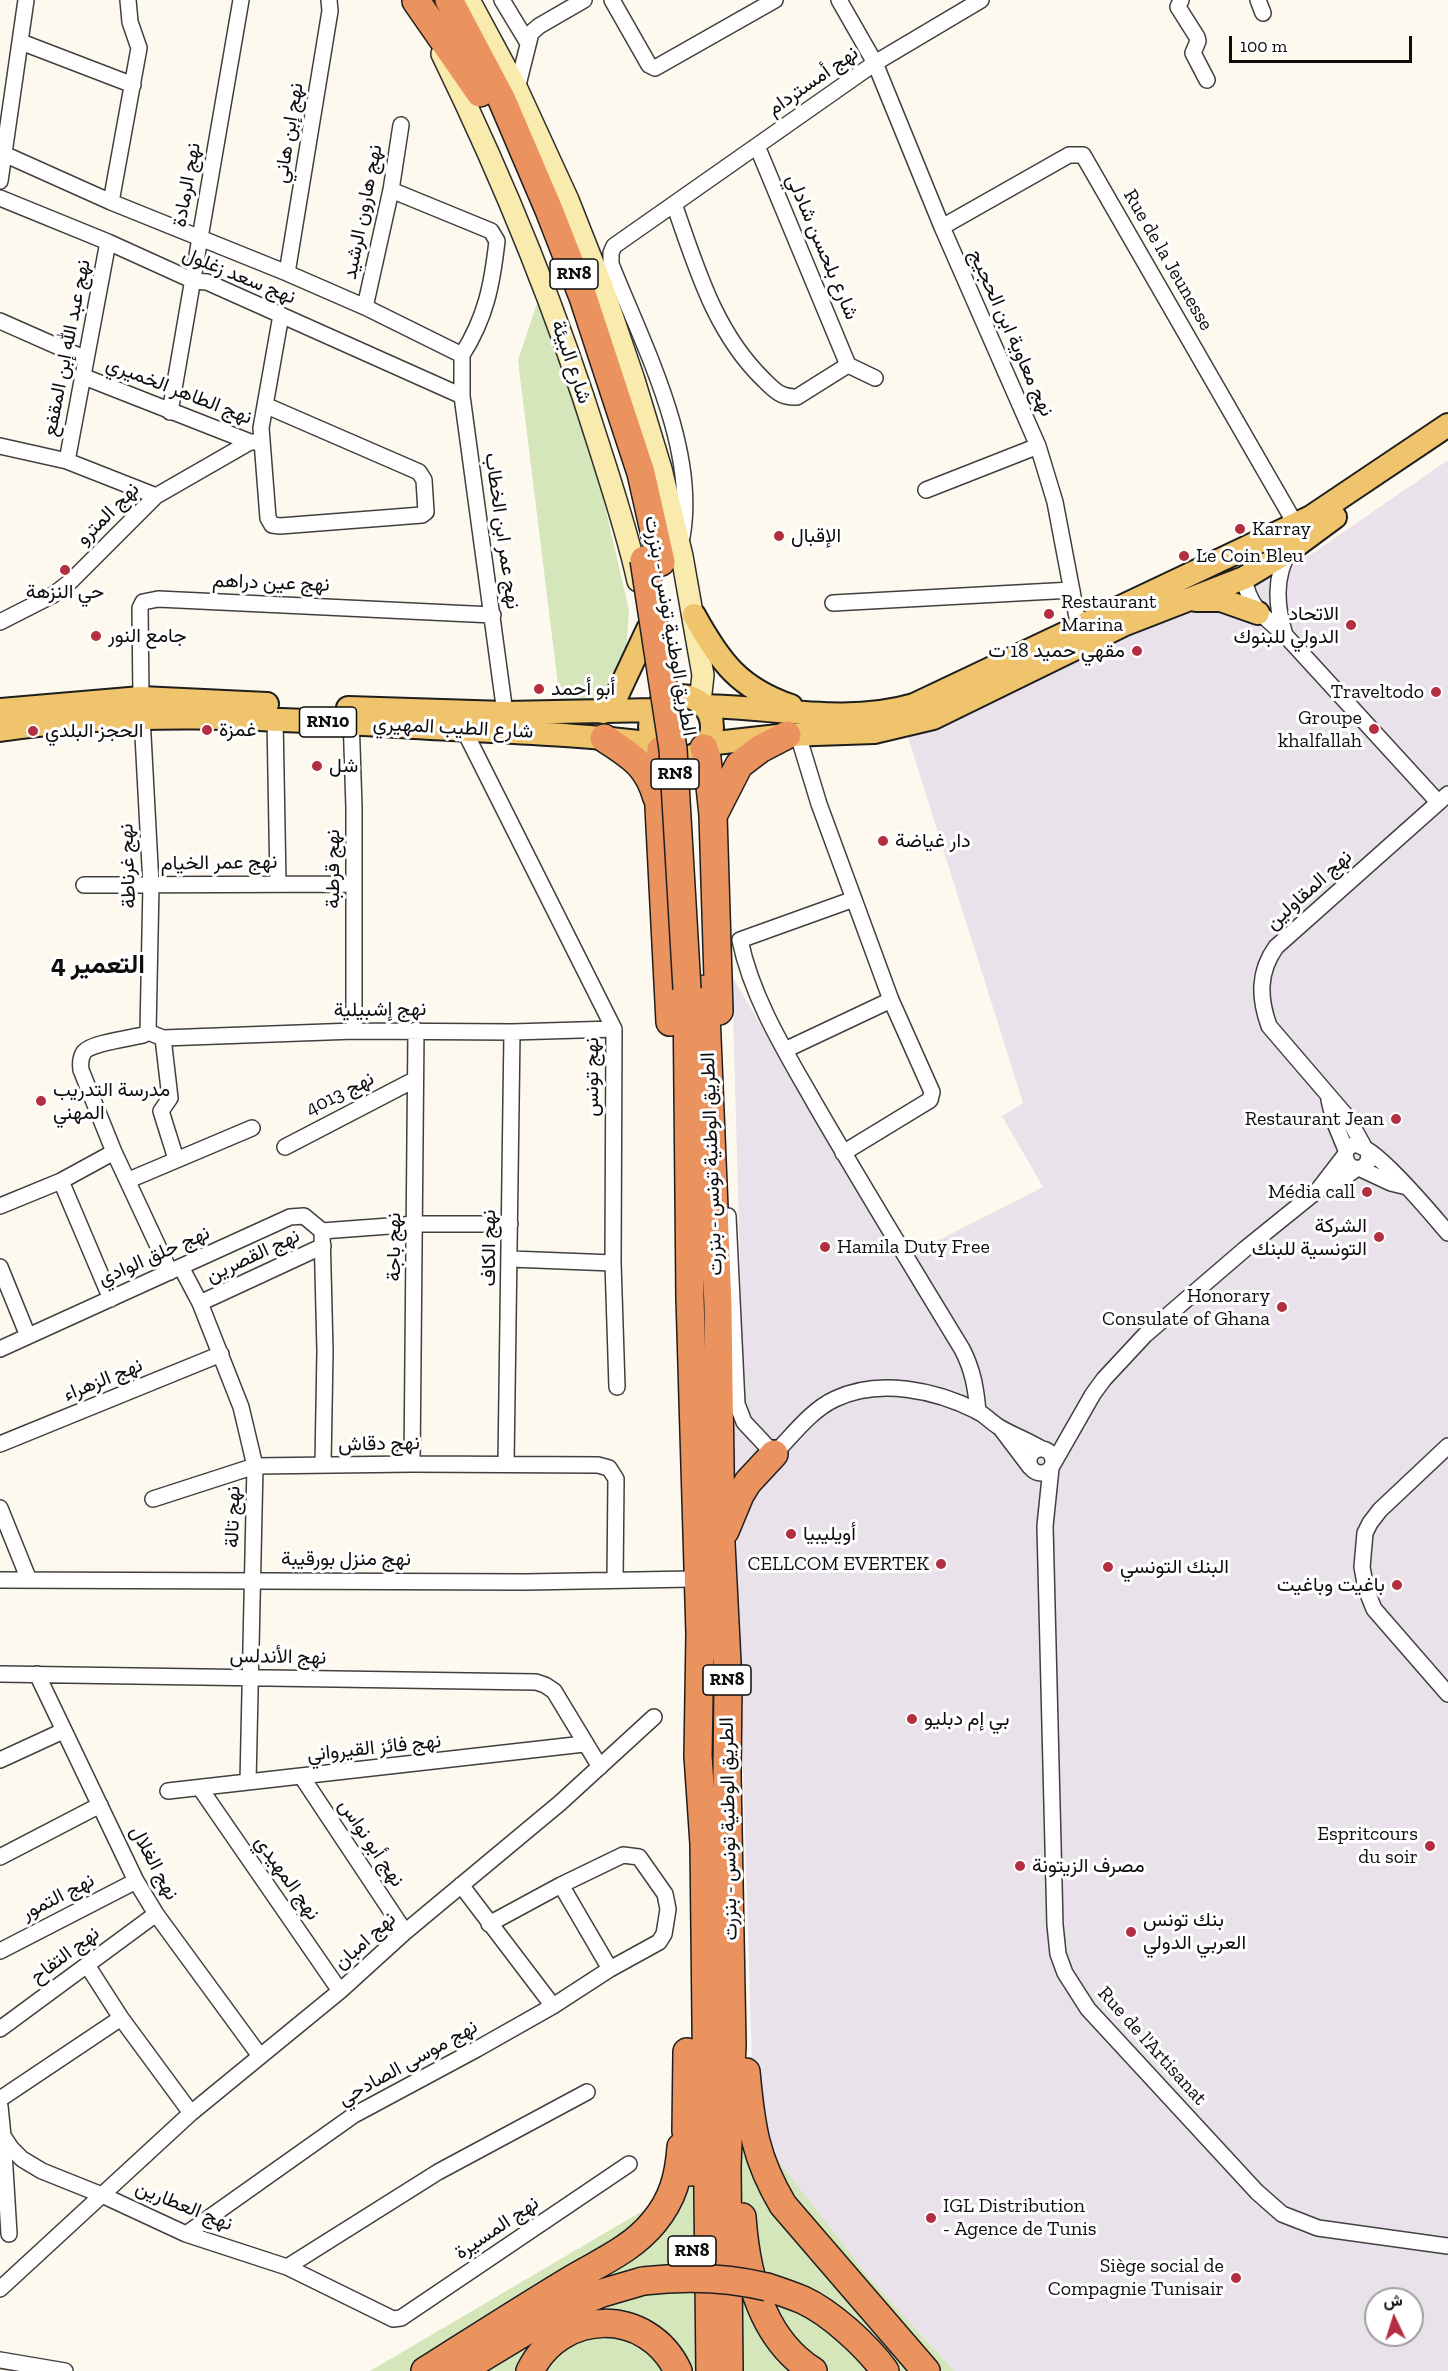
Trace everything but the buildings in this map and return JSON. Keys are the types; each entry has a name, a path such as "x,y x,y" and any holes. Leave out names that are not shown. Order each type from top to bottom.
{"highway":[{"name":"RN8","path":"415,0 480,93"},
{"name":"الطريق الوطنية تونس - بنزرت","path":"431,0 480,93 534,216 586,360 622,474 662,557"},
{"name":"الطريق الوطنية تونس - بنزرت","path":"449,0 502,100 545,200 578,286 641,472 662,557 692,748 696,989 692,1330 695,1579 700,1634 698,1756 704,1844 710,2371"},
{"path":"604,725 651,779 659,807"},
{"path":"713,815 739,765 760,749 793,735"},
{"path":"706,746 713,815 724,1139"},
{"path":"658,747 678,1212 682,1268 692,1330"},
{"name":"الطريق الوطنية تونس - بنزرت","path":"696,989 718,1306 721,1543 728,1683 727,1774 732,2044 727,2166 729,2371"},
{"name":"RN8","path":"718,1306 724,1139"},
{"path":"721,1543 740,1495 748,1482 774,1454"},
{"name":"RN8","path":"694,2371 691,2150 686,2131 689,1848 691,1794 698,1756"},
{"path":"732,2044 745,2070 754,2137 760,2160 767,2178 783,2205 926,2371"},
{"path":"730,2109 736,2132 742,2223 748,2265 757,2298 777,2335 792,2354 813,2371"},
{"path":"425,2371 573,2279 625,2251 654,2223 673,2193 681,2146 686,2131"},
{"path":"460,2371 561,2310 602,2293 643,2281 681,2277 738,2280 804,2300 856,2339 885,2371"},
{"path":"530,2371 540,2354 551,2342 586,2324 623,2325 649,2336 671,2357 678,2371"}],"main road":[{"name":"شارع البيئة","path":"415,0 471,114 515,212 553,309 613,492 634,565 659,694 656,709"},
{"path":"469,0 517,89 568,200 602,286 661,469 662,557 714,650 732,672 773,700 813,714"},
{"name":"RN10","path":"656,709 666,700 677,696 689,697 702,704 813,714 873,713 914,705 1296,525 1448,426"},
{"name":"RN10","path":"658,747 678,758 697,754 706,746 793,735 874,732 933,718 1123,625 1244,578 1289,551 1448,442"},
{"path":"1244,578 1273,540 1296,525"},
{"path":"1177,603 1202,599 1221,600 1258,613"},
{"path":"694,615 703,675 702,704 712,724 712,731 706,746"},
{"path":"604,725 648,629"},
{"name":"شارع الطيب المهيري","path":"0,710 23,707 141,707 351,716 464,730 566,734 656,709"},
{"name":"شارع الطيب المهيري","path":"0,730 141,707 276,719 506,713 604,725 658,747"},
{"path":"656,709 650,726 658,747"}],"street":[{"path":"0,181 26,0"},
{"path":"111,202 139,48 130,22 128,0"},
{"name":"نهج إبن هاني","path":"288,273 330,11 329,0"},
{"path":"502,0 528,43"},
{"path":"517,89 531,33 584,0"},
{"path":"612,0 650,64 655,68 775,0"},
{"name":"نهج معاوية ابن الحجيج","path":"839,0 876,63 942,227 1038,446 1050,483 1079,628"},
{"name":"نهج أمستردام","path":"662,557 683,532 683,474 678,442 665,400 611,264 614,246 876,63 981,0"},
{"path":"1180,0 1179,7 1197,37 1193,53 1207,80"},
{"name":"نهج الرمادة","path":"170,412 194,281 199,236 237,1"},
{"path":"21,42 133,85"},
{"name":"نهج هارون الرشيد","path":"365,307 391,190 401,125"},
{"name":"شارع بلحسن شادلي","path":"757,146 848,364"},
{"name":"نهج سعد زغلول","path":"4,154 111,202 288,273 365,307 462,355"},
{"name":"Rue de la Jeunesse","path":"942,227 1069,154 1083,155 1296,525"},
{"path":"391,190 490,231 495,236 497,241 493,278 484,314 477,332 462,355"},
{"name":"نهج سعد زغلول","path":"0,198 108,242 194,281 207,282 462,396"},
{"path":"674,204 708,299 734,347 775,391 789,398 797,397 848,364 875,378"},
{"name":"نهج عبد الله إبن المقفع","path":"67,461 108,242"},
{"path":"267,406 419,472 424,480 426,512 423,515 272,525 268,519 256,442 267,406 281,315"},
{"path":"0,321 86,359"},
{"name":"نهج عمر ابن الخطاب","path":"462,355 462,396 506,713"},
{"name":"نهج الطاهر الخميري","path":"82,376 170,412 256,442"},
{"name":"نهج المترو","path":"0,622 53,595 156,495 256,442"},
{"path":"0,446 67,461 156,495"},
{"path":"926,490 1038,446"},
{"path":"1285,635 1278,610 1277,595 1282,562 1289,551"},
{"path":"1244,578 1258,613 1285,635 1443,798"},
{"path":"832,603 1072,590"},
{"name":"نهج عين دراهم","path":"141,707 140,608 143,602 148,600 310,605 493,615"},
{"name":"نهج غرناطة","path":"141,707 151,885 155,1035 170,1098 161,1111 176,1159"},
{"name":"نهج قرطبة","path":"351,716 354,1031"},
{"path":"276,719 278,884"},
{"name":"نهج تونس","path":"464,730 614,1029 613,1263 617,1387"},
{"path":"793,735 891,1000 931,1086 933,1096 843,1153"},
{"name":"نهج المقاولين","path":"1443,798 1276,947 1262,974 1263,1009 1269,1026 1348,1118 1366,1149 1396,1173 1448,1233"},
{"name":"نهج عمر الخيام","path":"84,885 354,884"},
{"path":"740,940 854,899"},
{"path":"716,926 729,929 740,940 756,990 785,1050 843,1153 966,1357 976,1384 978,1412"},
{"path":"785,1050 891,1000"},
{"name":"نهج إشبيلية","path":"155,1035 614,1029"},
{"name":"نهج باجة","path":"412,1464 416,1030"},
{"name":"نهج الكاف","path":"506,1464 511,1259 512,1032"},
{"name":"نهج تالة","path":"155,1035 143,1035 93,1046 85,1050 80,1060 81,1070 114,1152 176,1270 200,1303 241,1407 255,1466 248,1782"},
{"name":"نهج 4013","path":"285,1147 414,1080"},
{"name":"نهج المقاولين","path":"1329,1097 1334,1121 1346,1153"},
{"path":"129,1180 252,1128"},
{"path":"724,1139 737,1404 744,1422 774,1454 814,1414 833,1399 871,1388 897,1388 949,1399 978,1412 1047,1457"},
{"path":"1000,1428 1032,1469 1043,1472 1047,1457 1082,1416 1092,1395 1145,1335 1318,1190 1354,1144 1366,1149 1368,1162 1341,1180 1318,1190"},
{"path":"0,1206 61,1181 114,1152"},
{"path":"1346,1153 1348,1164 1359,1169"},
{"name":"نهج المقاولين","path":"1359,1169 1391,1183 1407,1187"},
{"path":"61,1181 111,1299"},
{"name":"نهج حلق الوادي","path":"0,1349 290,1217 304,1216 323,1239"},
{"name":"نهج القصرين","path":"200,1303 323,1239 416,1224 510,1224"},
{"path":"323,1239 325,1351 323,1465"},
{"path":"511,1259 613,1263"},
{"path":"0,1267 28,1336"},
{"name":"نهج الزهراء","path":"0,1444 221,1354"},
{"path":"1448,1446 1380,1510 1370,1523 1365,1533 1362,1567 1366,1589 1374,1609 1448,1694"},
{"path":"1032,1469 1029,1457 1032,1452 1047,1457"},
{"name":"Rue de l'Artisanat","path":"1047,1457 1044,1526 1055,1926 1058,1954 1065,1973 1088,2009 1257,2192 1282,2214 1318,2229 1448,2246"},
{"name":"نهج دقاش","path":"153,1499 255,1466 598,1465 609,1468 616,1479 615,1580"},
{"name":"Rue de l'Artisanat","path":"1032,1469 1044,1526"},
{"path":"0,1508 30,1580"},
{"name":"نهج منزل بورقيبة","path":"0,1580 526,1582 695,1579"},
{"name":"نهج الأندلس","path":"0,1674 523,1680 545,1685 554,1692 584,1744"},
{"name":"نهج الغلال","path":"37,1674 136,1881 156,1914 260,2056"},
{"name":"نهج امبان","path":"0,2289 191,2113 340,1991 405,1932 600,1767 654,1717"},
{"path":"0,1760 63,1731"},
{"path":"584,1744 600,1767"},
{"name":"نهج فائز القيرواني","path":"168,1791 584,1744"},
{"name":"نهج أبو نواس","path":"302,1777 405,1932"},
{"name":"نهج المهيدي","path":"200,1788 340,1991"},
{"path":"0,1857 100,1804"},
{"name":"نهج موسى الصادحي","path":"186,2234 354,2115 553,2006 610,1969 659,1942 664,1934 668,1909 665,1894 639,1857 623,1856 561,1885"},
{"name":"نهج التمور","path":"0,1951 136,1881"},
{"path":"489,1924 561,1885 610,1969"},
{"path":"461,1886 553,2006"},
{"name":"نهج التفاح","path":"0,2029 156,1914"},
{"path":"87,1965 121,2018 191,2113"},
{"path":"0,2099 121,2018"},
{"path":"287,2267 438,2172 586,2092"},
{"path":"0,2106 9,2234"},
{"name":"نهج العطارين","path":"3,2136 22,2159 42,2171 102,2195 186,2234 287,2267 385,2316"},
{"name":"نهج المسيرة","path":"385,2316 393,2319 402,2318 629,2164"},
{"path":"0,2360 66,2371"}],"shaded area":[{"path":"1448,460 1448,2371 954,2371 870,2279 760,2139 752,2068 733,1430 744,1403 732,976 898,1261 1043,1187 1002,1116 1023,1103 906,731 1182,608 1245,587 1310,555"}],"green space":[{"path":"539,298 576,405 600,485 629,610 626,654 609,691 588,703 560,701 518,360"},
{"path":"758,2119 761,2139 870,2279 954,2371 370,2371 656,2203 668,2174 673,2125"}],"place":[{"name":"Karray","path":"1240,529"},
{"name":"الإقبال","path":"779,536"},
{"name":"Le Coin Bleu","path":"1184,556"},
{"name":"حي النزهة","path":"65,570"},
{"name":"Restaurant Marina","path":"1049,614"},
{"name":"الاتحاد الدولي للبنوك","path":"1351,625"},
{"name":"جامع النور","path":"96,636"},
{"name":"مقهي حميد 18 ت","path":"1137,651"},
{"name":"أبو أحمد","path":"539,689"},
{"name":"Traveltodo","path":"1436,692"},
{"name":"Groupe khalfallah","path":"1374,729"},
{"name":"غمزة","path":"207,730"},
{"name":"الحجز البلدي","path":"33,731"},
{"name":"شل","path":"317,766"},
{"name":"دار غياضة","path":"883,841"},
{"name":"مدرسة التدريب المهني","path":"41,1101"},
{"name":"Restaurant Jean","path":"1396,1119"},
{"name":"Média call","path":"1367,1192"},
{"name":"الشركة التونسية للبنك","path":"1379,1237"},
{"name":"Hamila Duty Free","path":"825,1247"},
{"name":"Honorary Consulate of Ghana","path":"1282,1307"},
{"name":"أويليبيا","path":"791,1534"},
{"name":"CELLCOM EVERTEK","path":"941,1564"},
{"name":"البنك التونسي","path":"1108,1567"},
{"name":"باغيت وباغيت","path":"1397,1585"},
{"name":"بي إم دبليو","path":"912,1719"},
{"name":"Espritcours du soir","path":"1430,1846"},
{"name":"مصرف الزيتونة","path":"1020,1866"},
{"name":"بنك تونس العربي الدولي","path":"1131,1932"},
{"name":"IGL Distribution - Agence de Tunis","path":"931,2218"},
{"name":"Siège social de Compagnie Tunisair","path":"1236,2278"}],"district":[{"name":"التعمير 4","path":"98,966"}]}
